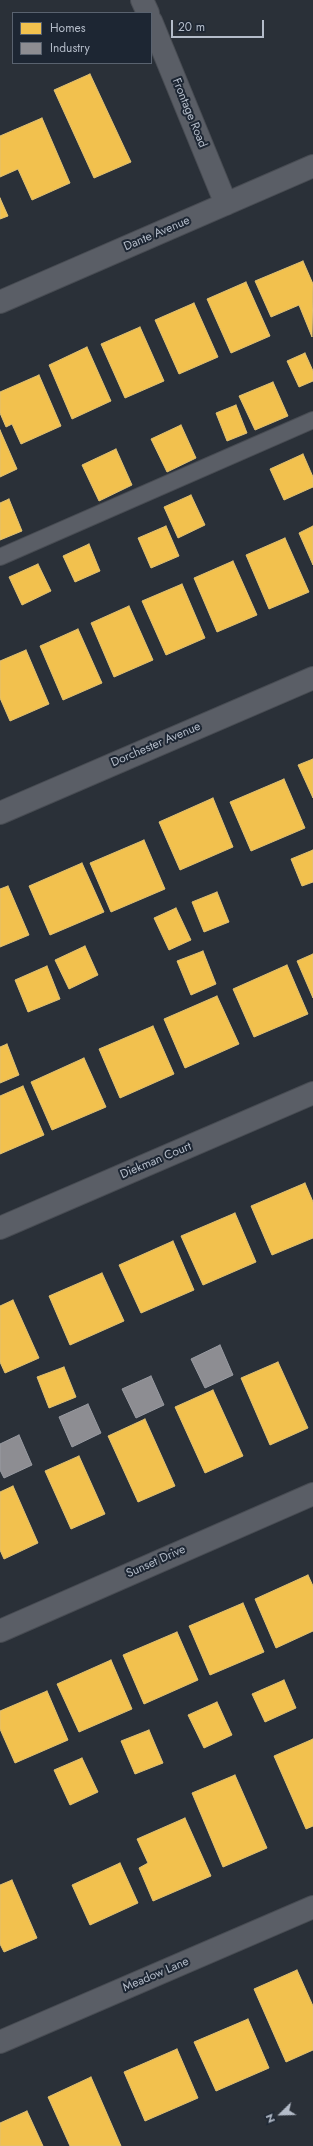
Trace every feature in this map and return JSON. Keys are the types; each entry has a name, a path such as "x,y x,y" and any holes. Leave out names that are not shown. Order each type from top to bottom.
{"street":[{"path":"142,0 148,12"},
{"name":"Frontage Road","path":"152,23 226,204"},
{"name":"Dante Avenue","path":"0,302 313,166"},
{"name":"Dorchester Avenue","path":"0,813 313,678"},
{"name":"Diekman Court","path":"0,1228 313,1093"},
{"name":"Sunset Drive","path":"0,1631 313,1494"},
{"name":"Meadow Lane","path":"0,2042 313,1907"}],"lane":[{"path":"0,557 313,420"}],"building: Homes":[{"path":"90,74 131,162 94,178 54,90"},
{"path":"42,118 70,183 32,200 18,169 0,177 0,136"},
{"path":"0,198 8,216 0,219"},
{"path":"303,261 313,284 312,337 299,305 271,317 255,281"},
{"path":"246,282 270,336 231,353 207,299"},
{"path":"194,303 218,357 179,374 155,320"},
{"path":"140,327 164,381 125,398 101,344"},
{"path":"87,347 111,401 72,419 49,365"},
{"path":"305,353 313,371 313,381 299,387 287,361"},
{"path":"39,375 61,426 21,444 12,424 6,427 0,413 0,392"},
{"path":"273,382 288,416 255,430 239,396"},
{"path":"236,405 247,433 227,441 216,413"},
{"path":"181,425 196,458 167,472 151,439"},
{"path":"0,430 17,469 0,477"},
{"path":"116,449 132,485 99,501 82,465"},
{"path":"303,454 313,477 313,487 284,500 270,469"},
{"path":"191,495 205,525 178,538 164,507"},
{"path":"9,499 22,531 0,540 0,503"},
{"path":"166,526 179,556 151,568 138,538"},
{"path":"313,526 313,565 299,533"},
{"path":"285,538 309,592 269,609 246,555"},
{"path":"89,544 100,571 75,582 63,556"},
{"path":"233,561 257,615 217,632 194,578"},
{"path":"38,564 51,591 22,605 9,577"},
{"path":"182,584 205,638 166,655 142,601"},
{"path":"129,606 153,660 114,677 91,623"},
{"path":"78,629 102,683 63,700 40,646"},
{"path":"26,650 49,704 10,721 0,698 0,661"},
{"path":"313,759 313,798 298,765"},
{"path":"284,779 305,828 251,851 230,802"},
{"path":"213,798 233,847 180,870 159,822"},
{"path":"144,840 165,889 111,912 90,863"},
{"path":"313,850 313,882 302,886 291,859"},
{"path":"82,863 104,912 50,935 29,886"},
{"path":"8,886 29,935 0,947 0,889"},
{"path":"217,892 229,922 204,932 192,902"},
{"path":"176,908 191,940 169,950 154,918"},
{"path":"85,946 98,975 69,989 55,960"},
{"path":"203,951 216,984 191,995 177,961"},
{"path":"313,954 313,998 297,961"},
{"path":"287,965 308,1014 254,1037 233,989"},
{"path":"47,966 60,999 28,1012 15,980"},
{"path":"217,996 239,1044 185,1068 164,1019"},
{"path":"153,1026 174,1074 120,1098 99,1049"},
{"path":"7,1044 19,1075 0,1083 0,1047"},
{"path":"84,1058 106,1107 52,1130 31,1082"},
{"path":"23,1086 44,1135 0,1154 0,1096"},
{"path":"305,1183 313,1202 313,1238 272,1255 251,1206"},
{"path":"235,1213 256,1262 203,1285 181,1236"},
{"path":"173,1241 194,1290 141,1313 119,1265"},
{"path":"102,1273 124,1321 70,1345 49,1296"},
{"path":"13,1300 39,1358 5,1373 0,1362 0,1306"},
{"path":"278,1362 308,1428 270,1445 241,1378"},
{"path":"64,1367 76,1397 49,1408 37,1377"},
{"path":"213,1390 243,1456 205,1473 175,1407"},
{"path":"145,1419 175,1486 138,1502 108,1436"},
{"path":"79,1456 105,1514 71,1529 45,1471"},
{"path":"13,1486 38,1543 4,1559 0,1550 0,1492"},
{"path":"308,1575 313,1586 313,1631 276,1648 255,1599"},
{"path":"243,1603 264,1652 210,1675 189,1626"},
{"path":"177,1632 198,1680 144,1704 123,1655"},
{"path":"111,1660 132,1709 79,1732 57,1684"},
{"path":"284,1680 296,1708 265,1722 252,1694"},
{"path":"47,1691 68,1740 15,1763 0,1729 0,1711"},
{"path":"217,1702 232,1735 204,1748 188,1715"},
{"path":"149,1730 163,1763 135,1774 121,1741"},
{"path":"313,1739 313,1826 306,1829 274,1756"},
{"path":"82,1758 98,1792 70,1805 54,1770"},
{"path":"235,1775 267,1848 223,1867 192,1793"},
{"path":"185,1818 211,1876 153,1901 139,1868 148,1863 137,1839"},
{"path":"120,1863 138,1903 90,1925 72,1885"},
{"path":"12,1880 37,1938 4,1952 0,1944 0,1885"},
{"path":"297,1970 313,2006 313,2050 286,2062 254,1989"},
{"path":"248,2019 269,2068 216,2091 194,2042"},
{"path":"177,2049 198,2098 145,2121 124,2072"},
{"path":"91,2077 121,2146 70,2146 48,2097"},
{"path":"27,2111 43,2146 0,2146 0,2123"}],"building: Industry":[{"path":"220,1345 233,1375 205,1388 191,1359"},
{"path":"151,1376 164,1405 136,1418 122,1389"},
{"path":"88,1404 101,1433 72,1447 59,1417"},
{"path":"19,1435 32,1465 4,1478 0,1470 0,1444"}]}
